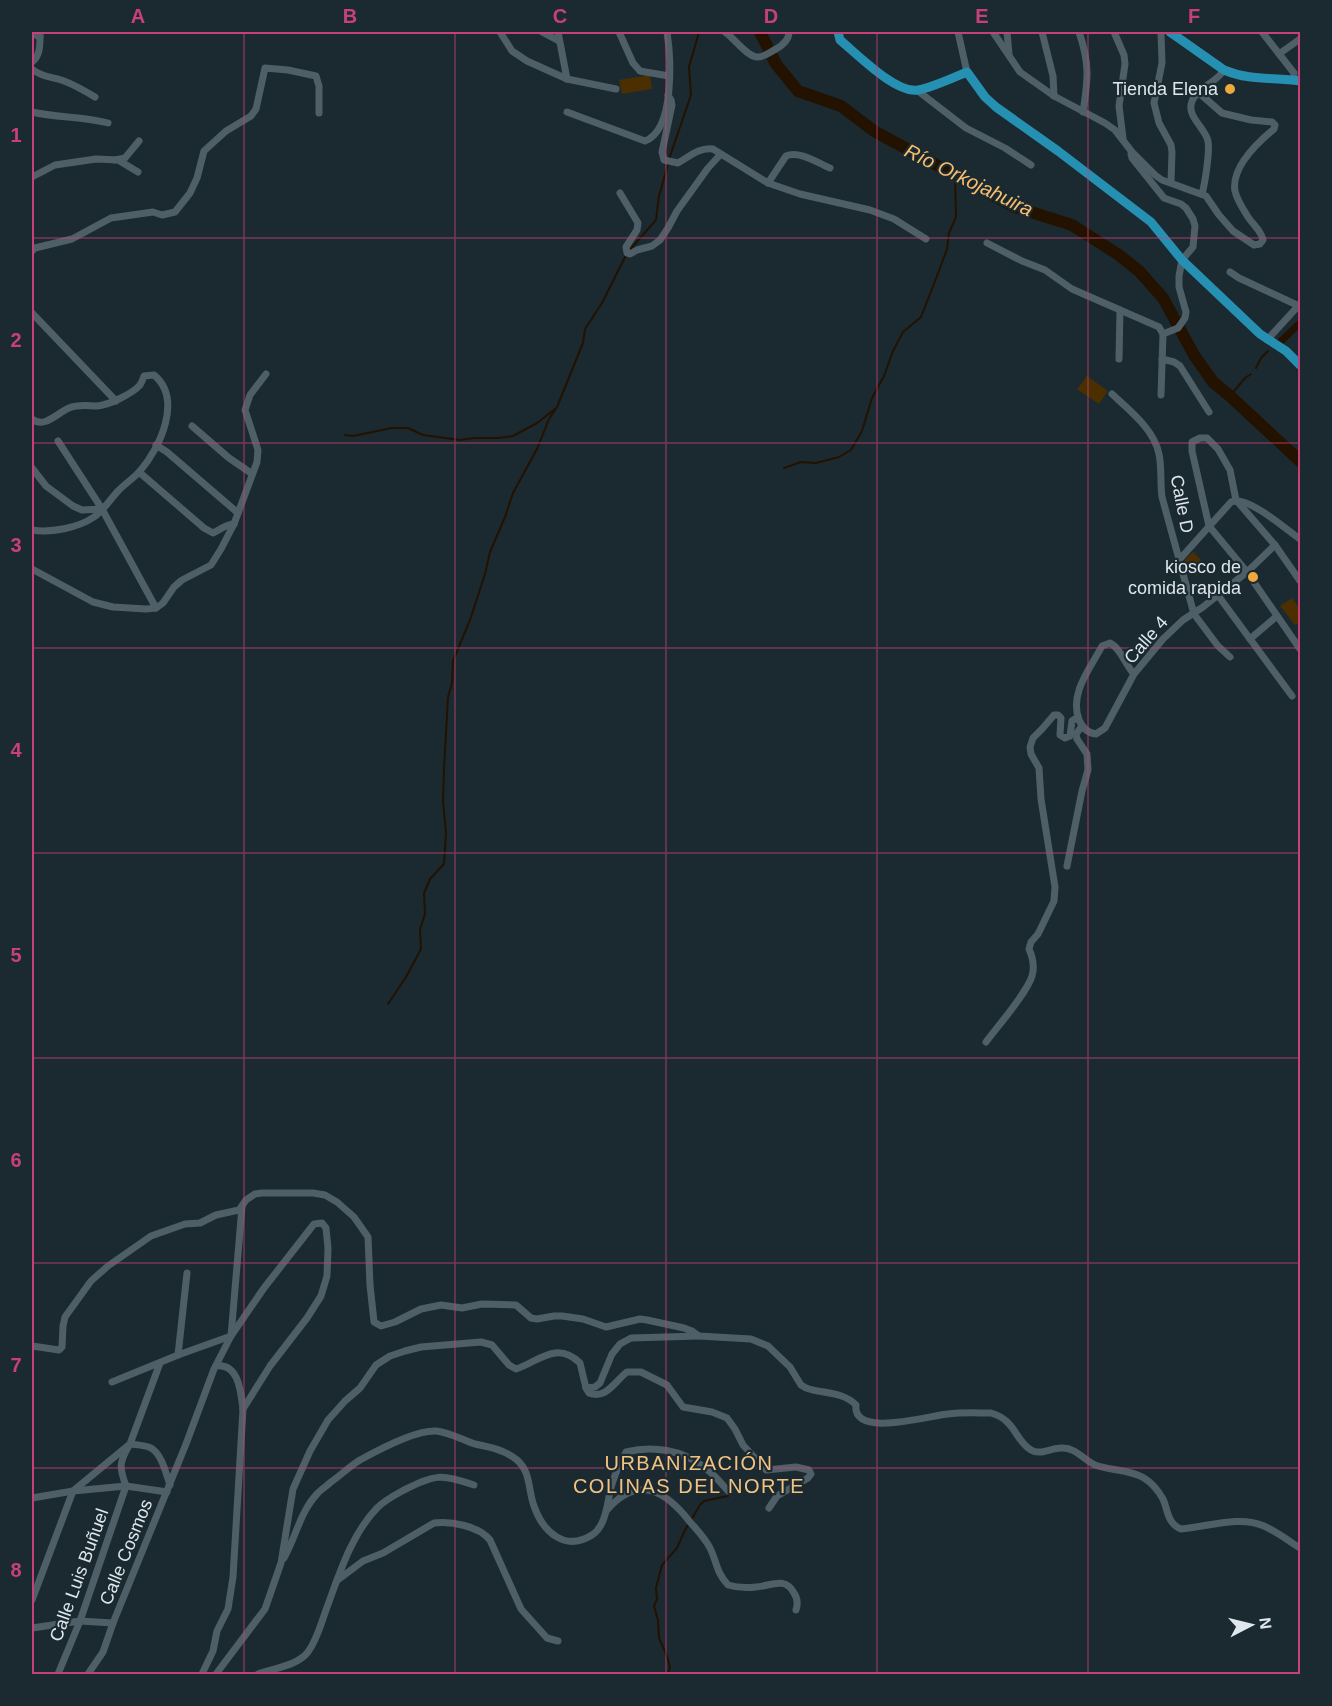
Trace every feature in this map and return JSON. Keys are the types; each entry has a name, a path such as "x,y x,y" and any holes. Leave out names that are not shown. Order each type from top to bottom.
{"main road":[{"path":"838,32 840,40 892,83 905,89 918,91 967,72 985,97 996,107 1151,222 1182,260 1267,340 1286,351 1300,365"},
{"path":"1170,32 1224,70 1257,79 1297,80"}],"street":[{"path":"500,32 515,55 567,79 616,89"},
{"path":"542,32 559,41"},
{"path":"558,32 567,79"},
{"path":"619,32 633,63 640,71 669,76"},
{"path":"567,112 645,141 654,137 662,125 668,95 667,32"},
{"path":"725,32 756,58 780,47 788,39 789,32"},
{"path":"958,32 967,72"},
{"path":"993,32 1020,72 1054,96 1105,123 1123,138 1132,152 1155,175 1162,180 1202,194 1209,199 1233,231 1254,245 1260,244 1262,236 1237,199 1236,176 1246,158 1274,129 1275,125 1272,122 1222,113 1198,92"},
{"path":"1007,32 1009,54"},
{"path":"1042,32 1053,76 1054,96"},
{"path":"1079,32 1088,68 1083,112"},
{"path":"1114,32 1124,55 1125,64 1119,106 1123,138"},
{"path":"1162,32 1161,70 1154,103 1159,123 1170,145 1171,182"},
{"path":"1262,32 1297,80"},
{"path":"32,33 40,34 39,53 32,62"},
{"path":"1279,54 1300,39"},
{"path":"32,251 35,248 72,238 111,218 153,212 162,215 175,212 190,193 197,178 204,151 256,109 265,68 316,76 319,86 319,113"},
{"path":"32,69 41,75 63,80 94,97"},
{"path":"1202,194 1209,142 1191,112 1190,105 1198,92 1220,77 1224,70"},
{"path":"918,91 966,128 1005,148 1031,165"},
{"path":"668,95 672,105 662,152 664,160 674,164 704,149 713,149 768,183 800,194 870,210 894,219 926,239"},
{"path":"32,112 94,119 108,123"},
{"path":"32,177 56,165 96,159 125,158 139,141"},
{"path":"1132,152 1132,158 1164,198 1181,204 1190,213 1196,233 1191,251 1182,260 1179,276 1179,287 1186,312 1185,318 1182,325 1166,333"},
{"path":"768,183 786,156 790,154 797,154 830,168"},
{"path":"620,193 638,223 637,230 627,243 626,251 630,254 652,246 660,240 677,211 720,155"},
{"path":"115,160 138,172"},
{"path":"987,243 1045,270 1072,289 1151,322 1166,333"},
{"path":"1230,272 1300,305 1267,340"},
{"path":"1119,359 1120,310"},
{"path":"32,313 116,401"},
{"path":"1161,395 1162,359 1166,333"},
{"path":"1162,359 1180,366 1209,412"},
{"path":"32,569 93,602 113,607 146,609 156,608 163,603 174,587 211,565 234,524 256,462 258,450 245,410 250,395 266,374"},
{"path":"32,419 40,423 69,408 81,405 103,405 116,401 140,385 144,376 154,375 164,387 168,406 162,432 139,472 96,516 72,526 46,532 32,530"},
{"name":"Calle D","path":"1112,394 1140,420 1156,446 1159,454 1162,498 1194,614 1218,646 1230,657"},
{"path":"192,426 229,458 251,473"},
{"path":"1300,581 1275,545 1236,500 1230,470 1218,449 1207,438 1196,439 1192,442 1209,526 1246,572 1300,647"},
{"path":"58,441 102,509 156,608"},
{"path":"156,445 238,513"},
{"path":"32,468 46,486 74,507 82,510 102,509"},
{"path":"139,472 204,528 213,532 221,530 227,524 234,524"},
{"path":"1179,560 1231,502 1236,500 1253,505 1300,539"},
{"name":"Calle 4","path":"1082,726 1091,734 1096,734 1106,728 1134,674 1163,639 1183,620 1194,614 1246,572 1275,545"},
{"path":"1217,594 1292,696"},
{"path":"1250,639 1277,616"},
{"path":"1067,866 1088,770 1087,753 1076,734 1082,726 1078,717 1077,694 1102,646 1110,643 1116,646 1134,674"},
{"path":"986,1042 1028,986 1033,975 1034,958 1029,949 1031,942 1038,934 1054,897 1055,887 1041,799 1040,771 1031,753 1030,744 1054,715 1061,718 1060,733 1065,738 1070,734 1072,721 1078,717"},
{"path":"231,1336 242,1208 246,1200 255,1194 262,1193 314,1192 337,1202 354,1216 368,1237 372,1309 374,1322 381,1326 395,1323 421,1309 441,1305 462,1308 490,1304 516,1305 531,1318 562,1316 583,1319 606,1327 640,1319 692,1330 699,1336"},
{"path":"32,1346 59,1350 62,1347 65,1317 91,1281 108,1266 151,1236 185,1224 200,1223 216,1215 242,1208"},
{"path":"112,1383 231,1336 301,1240 315,1224 318,1222 324,1224 328,1248 327,1276 321,1296 243,1409"},
{"path":"178,1355 187,1274"},
{"name":"Calle Cosmos","path":"88,1674 103,1652 214,1369 231,1336"},
{"path":"586,1388 595,1387 600,1383 612,1354 620,1344 631,1338 699,1336 751,1339 768,1346 790,1367 801,1385 812,1390 849,1398 856,1405 858,1416 871,1422 886,1424 948,1414 991,1413 1010,1424 1033,1451 1069,1449 1094,1464 1124,1470 1143,1478 1155,1486 1163,1499 1172,1523 1180,1529 1227,1523 1251,1523 1262,1525 1276,1532 1300,1548"},
{"path":"216,1674 265,1609 281,1563 294,1489 319,1434 345,1401 360,1388 376,1365 390,1356 421,1347 481,1342 492,1345 509,1365 516,1369 545,1354 568,1355 580,1363 586,1388 590,1394 596,1395 609,1390 627,1372 642,1372 667,1385 683,1407 712,1412 727,1418 743,1445 766,1470 796,1467 809,1470 811,1474 808,1478 777,1496 769,1508"},
{"path":"126,1486 121,1472 121,1462 130,1444 159,1363"},
{"path":"202,1674 213,1651 217,1631 228,1609 230,1598 243,1409 239,1384 235,1376 228,1367 216,1366"},
{"path":"281,1563 292,1544 299,1522 317,1493 359,1460 388,1445 426,1432 444,1432 464,1441 505,1452 517,1460 527,1474 538,1516 556,1538 563,1541 583,1540 594,1534 603,1523 609,1493 617,1469 626,1452 639,1449 667,1450 693,1460 706,1468 728,1491"},
{"path":"32,1498 126,1486 168,1489 156,1452 130,1444"},
{"path":"32,1600 73,1491 130,1444"},
{"path":"258,1674 298,1660 308,1653 316,1638 348,1553 363,1526 378,1507 391,1496 425,1480 442,1476 474,1485"},
{"name":"Calle Luis Buñuel","path":"58,1674 80,1621 126,1486"},
{"path":"605,1512 627,1493 646,1490 666,1496 683,1512 705,1540 711,1549 717,1571 728,1585 744,1588 777,1582 787,1585 797,1597 796,1611"},
{"path":"338,1580 363,1562 434,1523 442,1522 466,1527 478,1531 490,1540 521,1609 547,1638 558,1641"},
{"path":"32,1628 80,1621 113,1623"}],"shaded area":[{"path":"650,75 652,89 622,94 619,80"},
{"path":"1087,376 1108,391 1099,404 1077,389"},
{"path":"1193,552 1207,566 1196,576 1183,562"},
{"path":"1292,598 1300,609 1300,622 1295,625 1280,606"}],"waterway":[{"path":"669,159 691,95 689,67 699,32"},
{"name":"Río Orkojahuira","path":"760,32 776,64 798,91 841,106 874,131 955,175 1015,207 1072,225 1119,255 1139,271 1163,298 1194,355 1213,382 1300,461"},
{"path":"388,1004 421,949 420,929 425,914 424,893 430,879 444,864 446,833 443,801 444,769 448,697 452,683 453,661 470,620 490,552 513,493 557,407 583,343 585,329 602,303 627,253 656,220 659,196 668,164"},
{"path":"784,468 801,462 816,463 839,457 851,450 862,431 872,398 884,376 893,351 903,332 921,317 937,276 956,217 955,175"},
{"path":"1278,344 1300,323"},
{"path":"1256,368 1268,351"},
{"path":"1230,396 1251,374"},
{"path":"345,435 353,436 392,428 408,428 423,435 460,440 498,438 513,436 537,423 555,409"},
{"path":"668,1674 670,1667 659,1638 654,1606 662,1565 677,1548 700,1505 704,1501 728,1496"}],"place":[{"name":"Tienda Elena","path":"1230,89"},
{"name":"kiosco de comida rapida","path":"1253,577"}],"district":[{"name":"URBANIZACIÓN COLINAS DEL NORTE","path":"689,1474"}]}
